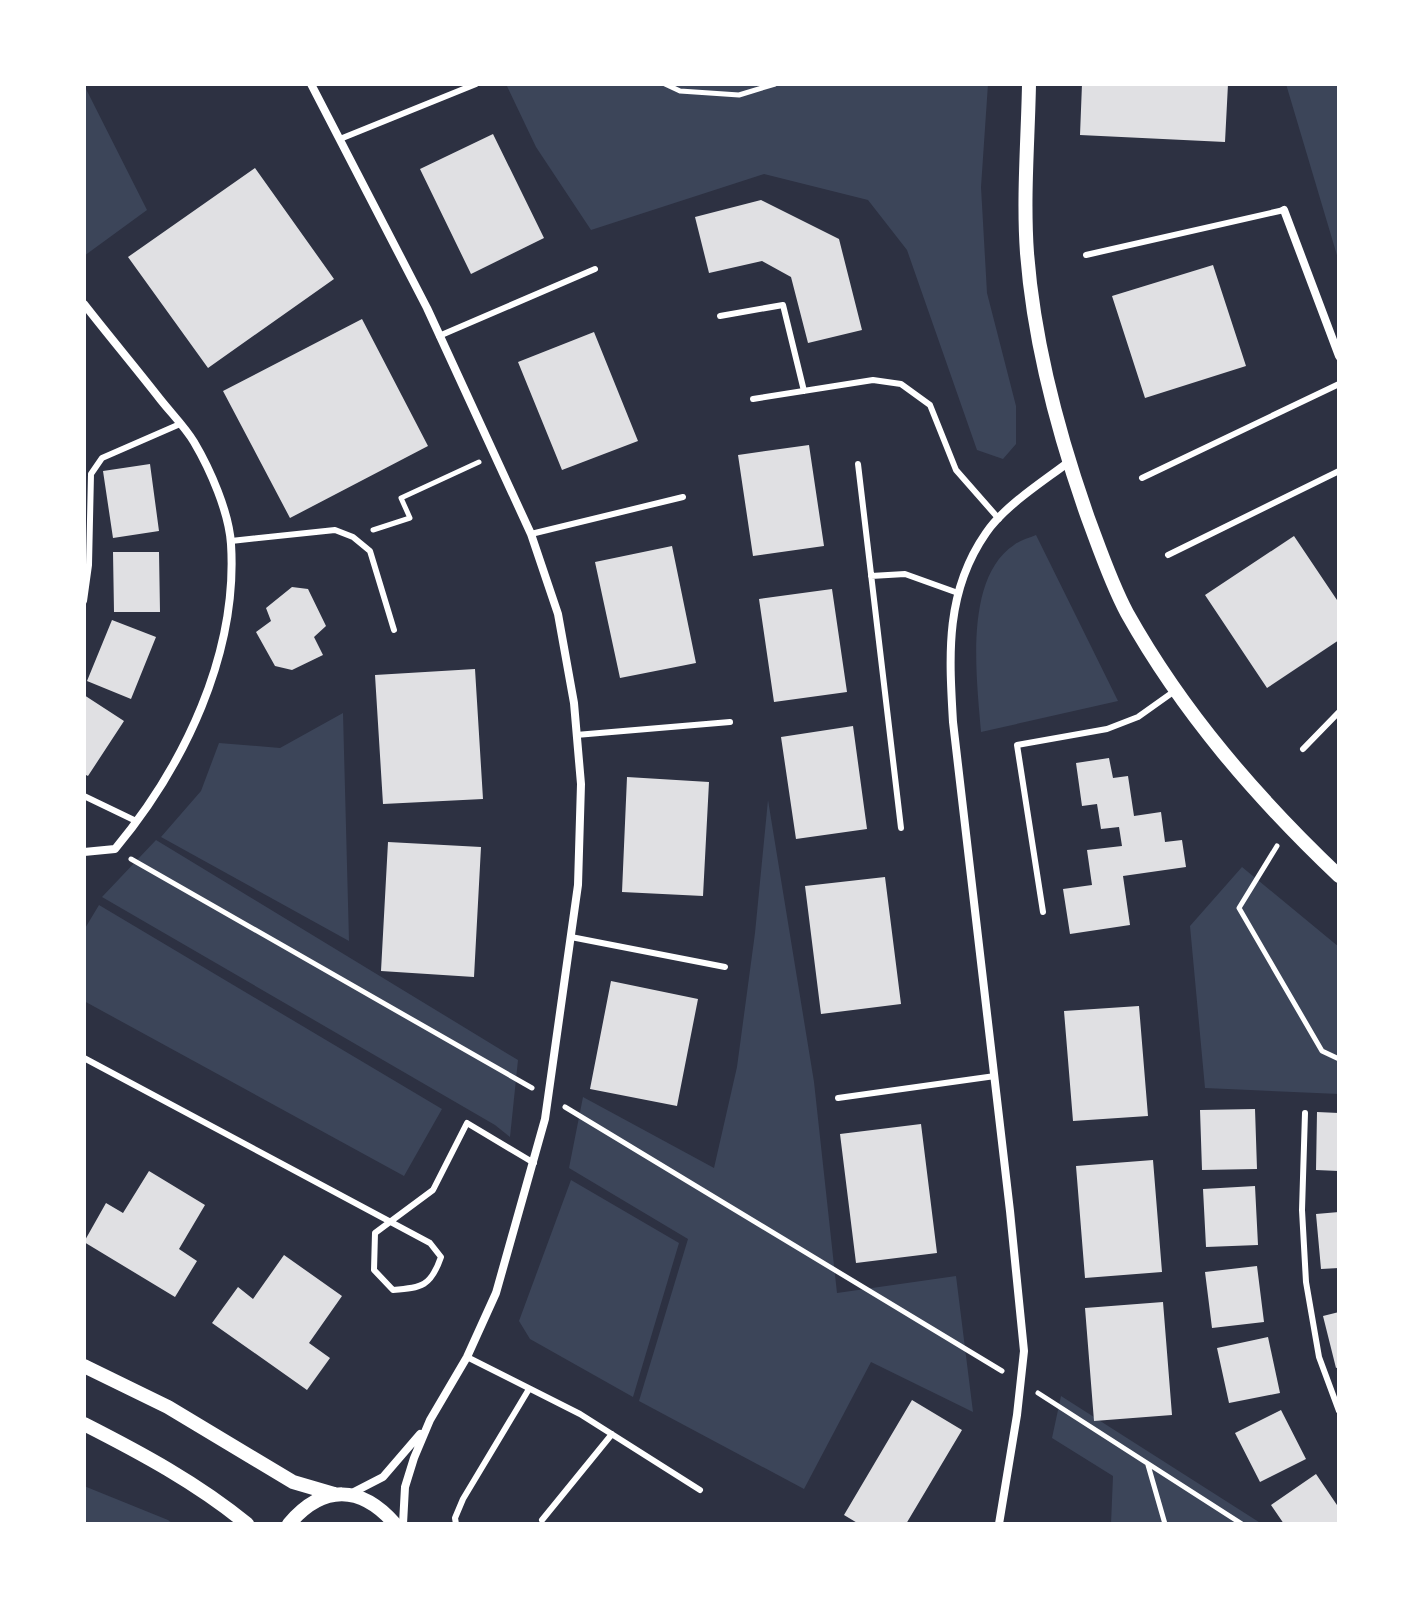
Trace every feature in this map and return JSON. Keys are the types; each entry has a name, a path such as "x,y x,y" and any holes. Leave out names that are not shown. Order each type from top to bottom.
{"street":[{"path":"311,84 439,336 531,534 558,614 574,703 581,784 578,885 549,1097 534,1163 496,1293 467,1357 430,1420 414,1458 405,1487 403,1524"},
{"path":"1029,84 1027,253 1046,377 1101,553 1126,611 1202,728 1288,828 1339,876"},
{"path":"1284,210 1339,356"},
{"path":"84,304 193,440 217,487 231,541 231,597 218,659 195,724 159,787 115,849 84,852"},
{"path":"999,1524 1024,1351 953,722 949,650 958,593 987,531 1070,461"},
{"path":"84,1366 168,1407 293,1482 375,1503 395,1524"},
{"path":"289,1524 314,1501 383,1477 430,1420"},
{"path":"84,1424 143,1453 205,1491 247,1524"}],"lane":[{"path":"340,139 476,84"},
{"path":"1086,255 1284,210"},
{"path":"439,336 595,269"},
{"path":"720,316 783,305 804,391"},
{"path":"753,399 873,380 901,384 930,405 956,470 999,519"},
{"path":"1142,478 1339,384"},
{"path":"84,601 89,565 91,474 102,458 180,424"},
{"path":"858,464 901,828"},
{"path":"1168,555 1339,471"},
{"path":"531,534 683,497"},
{"path":"231,541 335,530 353,537 370,551 394,630"},
{"path":"871,576 905,574 958,593"},
{"path":"1043,912 1017,745 1107,729 1138,717 1176,690"},
{"path":"1303,749 1339,712"},
{"path":"576,735 730,722"},
{"path":"84,796 136,821"},
{"path":"571,937 725,967"},
{"path":"84,1058 364,1208 430,1243 441,1257 435,1275 420,1288 393,1290 374,1270 375,1233 433,1190 467,1123 534,1163"},
{"path":"838,1098 995,1076"},
{"path":"1305,1113 1302,1210 1306,1282 1319,1357 1339,1411"},
{"path":"467,1357 580,1414 700,1490"},
{"path":"456,1524 455,1518 463,1499 529,1389"},
{"path":"542,1520 612,1434"}],"path":[{"path":"665,84 680,91 739,95 775,84"},
{"path":"353,537 410,518 401,498 495,454"},
{"path":"1288,828 1239,908 1322,1051 1339,1059"},
{"path":"115,849 549,1097 1020,1382 1242,1524"},
{"path":"1148,1464 1165,1524"}],"shaded area":[{"path":"506,84 988,84 981,187 987,293 1016,406 1016,444 1003,459 977,450 907,250 868,200 764,174 591,230 536,147"},
{"path":"1286,84 1339,84 1339,262"},
{"path":"84,85 147,210 84,256"},
{"path":"1036,535 1118,701 981,732 976,659 980,605 987,581 998,561 1014,545"},
{"path":"343,713 349,941 161,837 201,791 219,743 280,748"},
{"path":"768,800 814,1082 837,1293 956,1276 973,1412 871,1362 804,1489 639,1401 688,1239 569,1168 583,1097 714,1168 737,1067 755,933"},
{"path":"156,840 518,1060 510,1137 495,1125 102,897"},
{"path":"1242,867 1339,947 1339,1094 1205,1088 1190,926"},
{"path":"99,905 442,1109 404,1176 84,1001 84,930"},
{"path":"571,1180 679,1243 633,1397 530,1339 519,1321"},
{"path":"1061,1396 1262,1524 1111,1524 1113,1476 1052,1438"},
{"path":"84,1486 168,1520 173,1524 84,1524"}],"building":[{"path":"1082,84 1228,84 1225,142 1080,135"},
{"path":"493,134 544,238 471,274 420,169"},
{"path":"255,168 334,279 208,368 128,257"},
{"path":"761,200 839,239 862,330 808,343 791,277 762,261 709,273 695,217"},
{"path":"1213,265 1246,366 1145,398 1112,296"},
{"path":"362,319 428,446 290,518 223,391"},
{"path":"594,332 638,441 562,470 518,362"},
{"path":"809,445 824,546 753,556 738,455"},
{"path":"150,464 159,531 113,538 103,471"},
{"path":"1294,536 1339,603 1339,640 1267,688 1205,595"},
{"path":"672,546 696,663 620,678 595,562"},
{"path":"113,552 159,552 160,612 114,612"},
{"path":"292,587 308,589 326,626 314,637 323,655 292,670 275,666 256,632 271,621 266,608"},
{"path":"832,589 847,692 774,702 759,599"},
{"path":"112,620 156,637 131,699 87,681"},
{"path":"475,669 483,799 383,804 375,675"},
{"path":"84,695 124,721 88,776 84,774"},
{"path":"853,726 867,829 796,839 781,737"},
{"path":"1109,758 1113,778 1128,776 1134,816 1161,812 1165,842 1182,840 1186,867 1123,876 1130,925 1070,934 1063,889 1092,885 1087,850 1122,846 1119,827 1101,829 1097,804 1082,806 1076,763"},
{"path":"627,777 709,782 703,896 622,892"},
{"path":"388,842 481,847 474,977 381,971"},
{"path":"885,877 901,1004 821,1014 805,886"},
{"path":"611,981 698,999 677,1106 590,1089"},
{"path":"1139,1006 1148,1116 1073,1121 1064,1011"},
{"path":"1255,1109 1257,1169 1202,1170 1200,1110"},
{"path":"1317,1112 1339,1113 1339,1171 1316,1170"},
{"path":"921,1124 937,1253 856,1263 840,1134"},
{"path":"1153,1160 1162,1272 1085,1278 1076,1166"},
{"path":"149,1171 205,1205 179,1249 197,1261 175,1297 84,1242 106,1203 123,1213"},
{"path":"1255,1186 1258,1245 1206,1247 1203,1189"},
{"path":"1339,1212 1339,1268 1321,1269 1316,1214"},
{"path":"284,1255 342,1296 309,1343 330,1358 307,1390 212,1323 238,1287 253,1299"},
{"path":"1257,1266 1264,1322 1212,1328 1205,1272"},
{"path":"1163,1302 1172,1415 1094,1421 1085,1308"},
{"path":"1339,1312 1339,1367 1336,1368 1323,1316"},
{"path":"1268,1337 1280,1393 1229,1403 1217,1348"},
{"path":"912,1400 962,1430 906,1524 859,1524 844,1515"},
{"path":"1281,1410 1306,1459 1260,1482 1235,1433"},
{"path":"1316,1474 1339,1508 1339,1524 1284,1524 1271,1505"}]}
